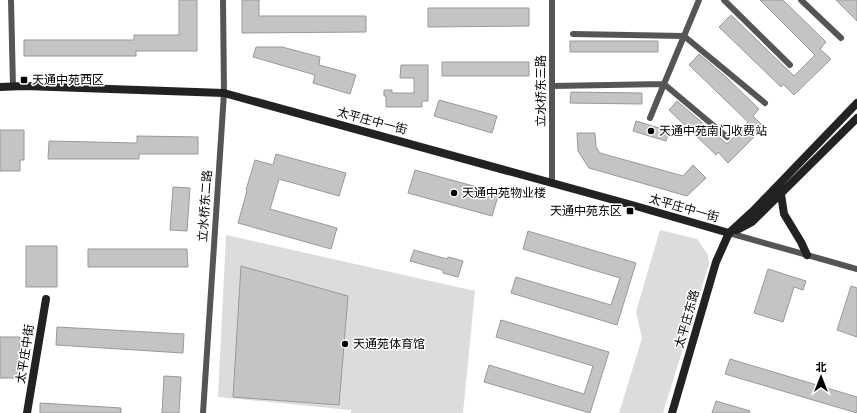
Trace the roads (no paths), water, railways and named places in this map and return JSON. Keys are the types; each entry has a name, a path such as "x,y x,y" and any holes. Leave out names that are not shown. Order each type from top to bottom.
{"street":[{"path":"11,0 13,87"},
{"name":"立水桥东二路","path":"203,413 224,93 223,0"},
{"name":"立水桥东三路","path":"552,0 552,183"},
{"path":"650,118 700,0"},
{"path":"724,0 790,64"},
{"path":"801,0 841,38"},
{"path":"573,34 684,36 765,103"},
{"path":"552,86 664,84 727,136"},
{"name":"太平庄中一街","path":"0,87 25,86 224,93 729,233"},
{"name":"太平庄东路","path":"672,413 716,262 729,233 753,211 857,103"},
{"path":"729,233 752,222 857,118"},
{"path":"781,194 784,214 807,255"},
{"path":"729,233 857,269"},
{"name":"太平庄中街","path":"27,413 46,299"}],"place":[{"name":"天通中苑西区","path":"24,80"},
{"name":"天通中苑南门收费站","path":"651,131"},
{"name":"天通中苑物业楼","path":"454,193"},
{"name":"天通中苑东区","path":"630,211"},
{"name":"天通苑体育馆","path":"345,344"}]}
